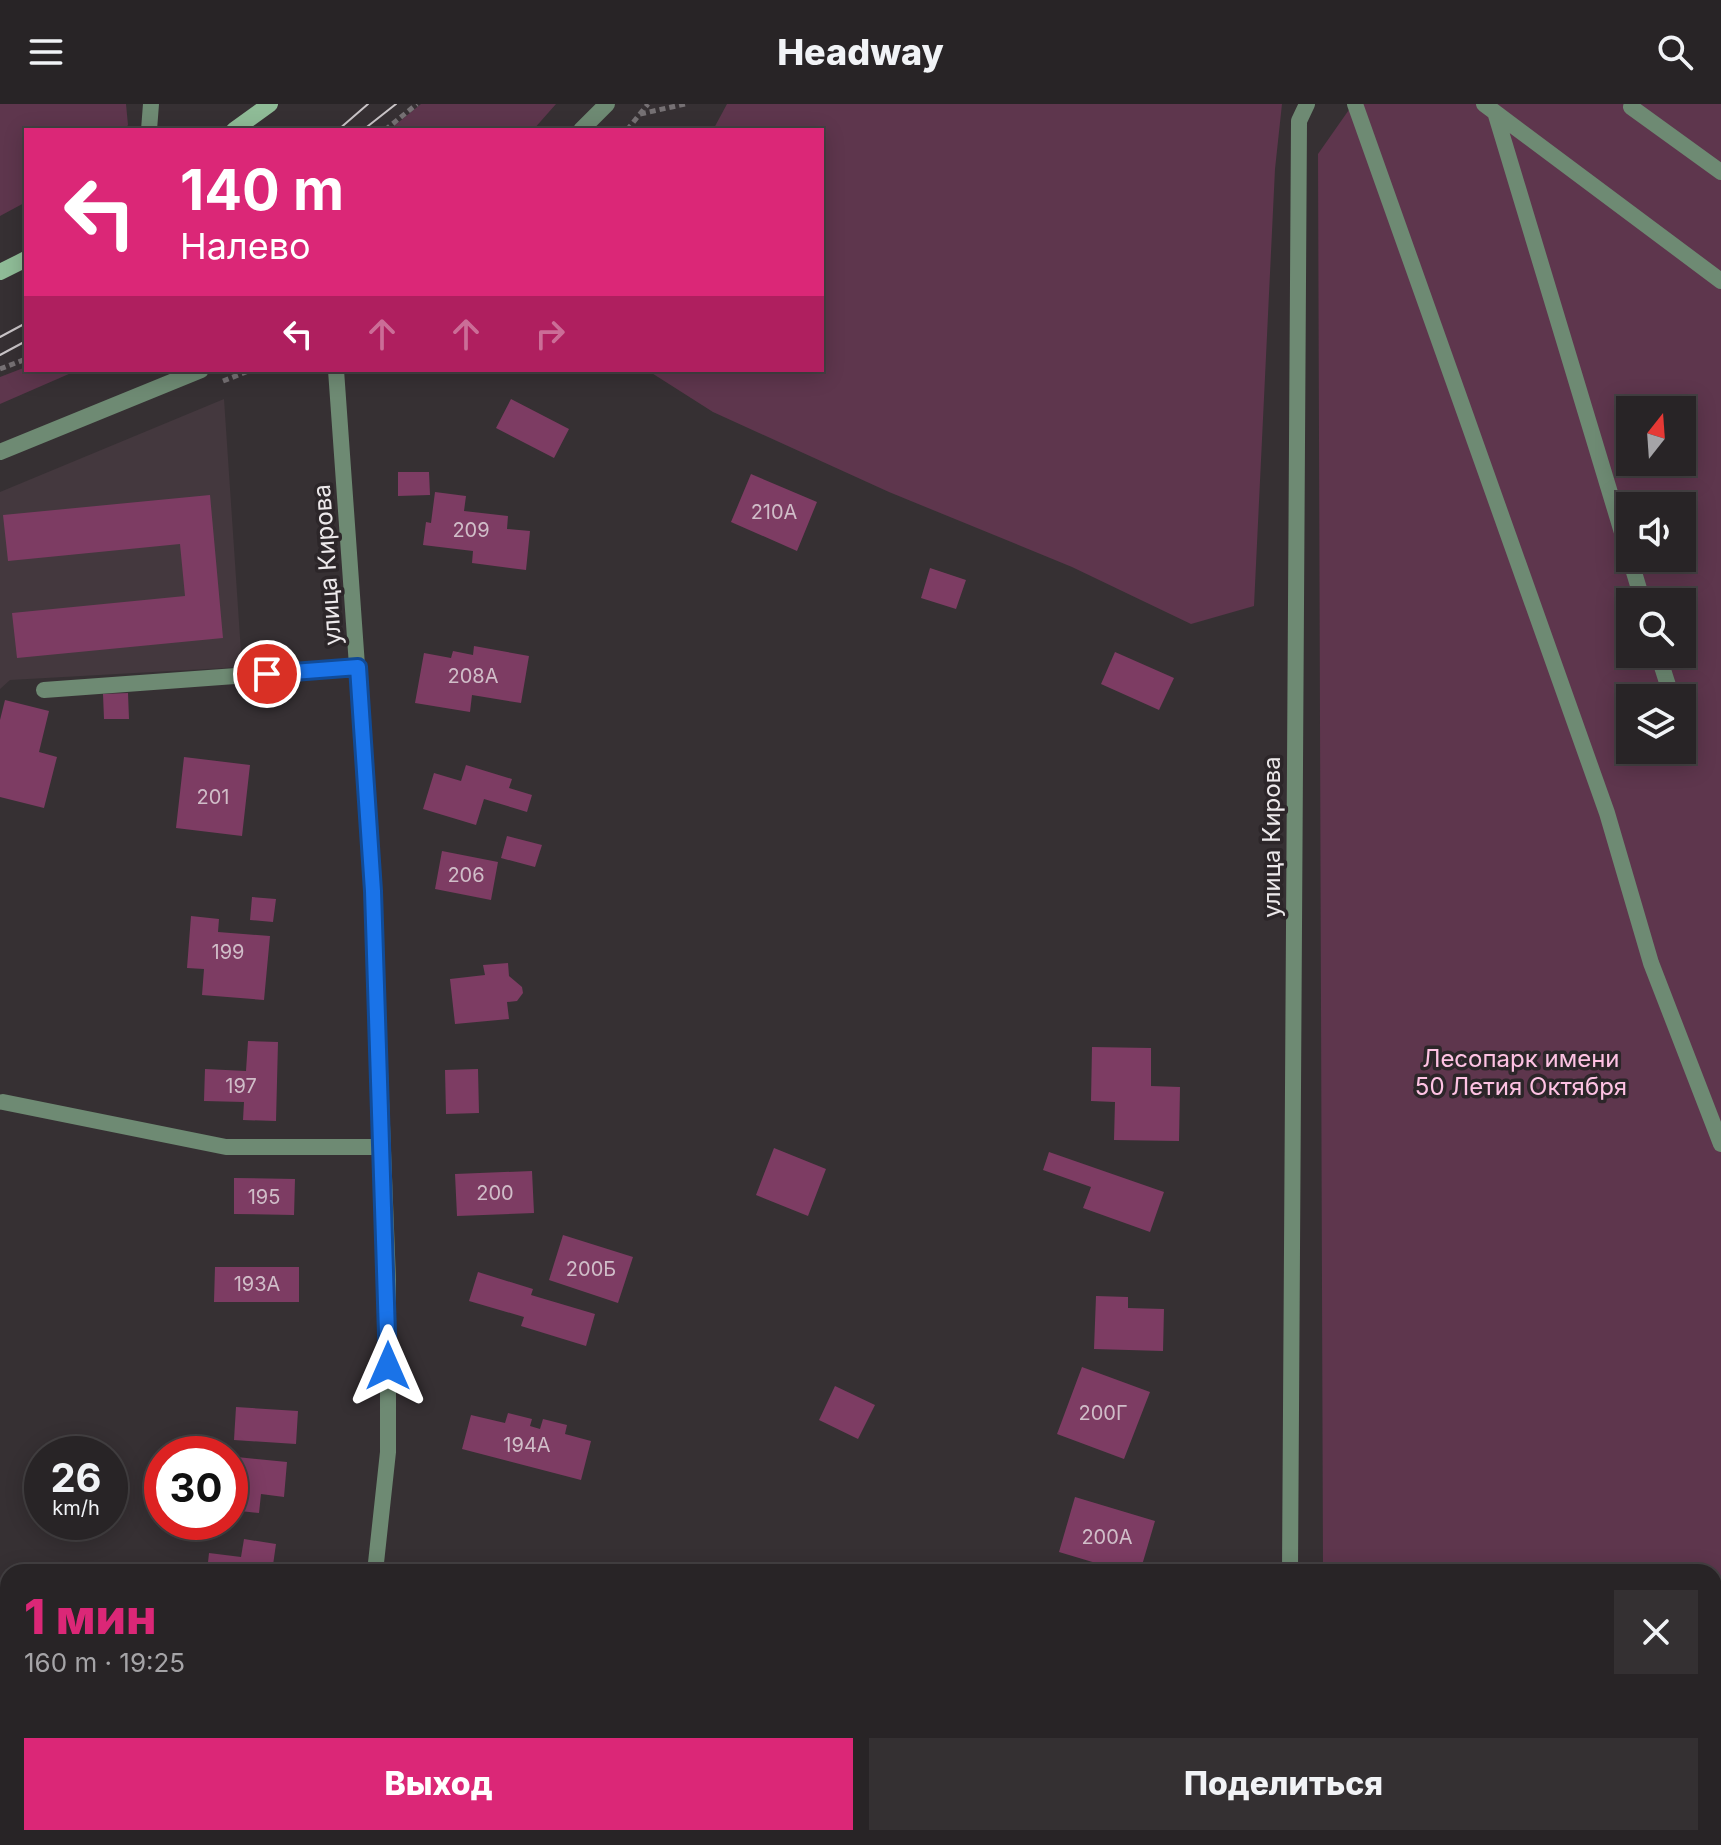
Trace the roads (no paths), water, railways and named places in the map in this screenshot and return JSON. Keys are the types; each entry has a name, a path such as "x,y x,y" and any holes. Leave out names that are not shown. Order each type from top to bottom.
{"main road":[{"path":"237,128 270,104"},
{"path":"0,272 24,260"}],"street":[{"path":"149,128 151,104"},
{"path":"583,128 607,104"},
{"name":"улица Кирова","path":"1290,1564 1299,121 1307,104"},
{"path":"1355,104 1607,813 1651,963 1721,1144"},
{"path":"1630,105 1721,172"},
{"path":"1490,108 1721,281"},
{"path":"1490,108 1639,588"},
{"path":"0,452 196,372"},
{"name":"улица Кирова","path":"336,372 373,891 383,1147 388,1452 376,1564"},
{"path":"44,690 358,667"},
{"path":"3,1102 226,1147 383,1147"}],"tram line":[{"path":"340,128 368,104"},
{"path":"366,128 396,104"},
{"path":"0,337 24,324"},
{"path":"0,355 24,342"}],"park label":[{"name":"Лесопарк имени 50 Летия Октября","path":"1521,1072"}]}
